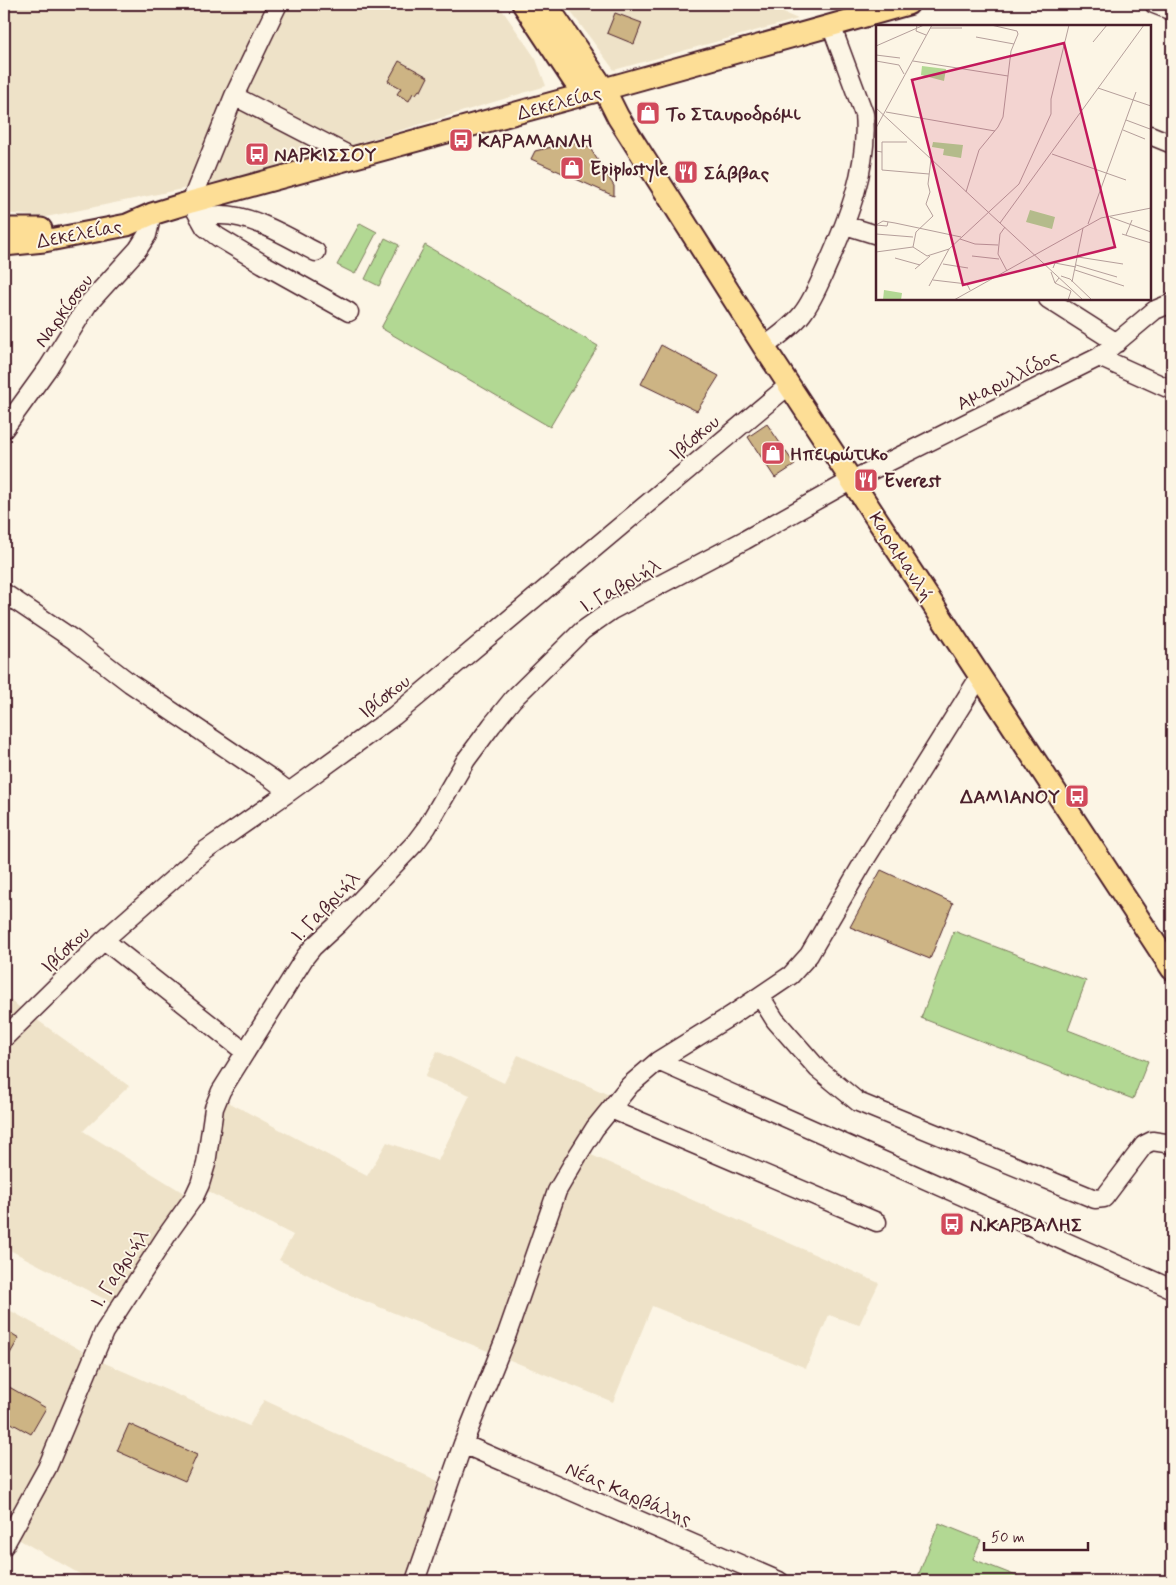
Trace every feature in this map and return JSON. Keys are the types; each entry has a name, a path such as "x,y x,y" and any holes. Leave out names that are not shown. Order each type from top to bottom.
{"main road":[{"path":"522,4 574,81 604,89"},
{"name":"Καραμανλή","path":"546,4 604,89 618,116 764,347 1172,969"},
{"name":"Δεκελείας","path":"4,229 46,229 124,216 195,210 354,158 908,4"},
{"name":"Δεκελείας","path":"4,245 44,241 127,225 152,214"}],"street":[{"path":"278,4 234,96 195,210 205,227 218,237 349,312"},
{"path":"1154,4 1172,12"},
{"path":"764,347 792,324 810,302 851,211 871,129 831,25"},
{"path":"234,96 354,158"},
{"path":"1151,135 1172,144"},
{"path":"195,210 218,215 236,216 272,228 316,252"},
{"name":"Ναρκίσσου","path":"4,429 48,368 88,304 138,249 147,235 152,214"},
{"path":"845,225 876,235"},
{"path":"1050,300 1117,343"},
{"name":"Αμαρυλλίδος","path":"852,480 1099,357 1155,310 1172,303"},
{"path":"1099,357 1172,390"},
{"name":"Ιβίσκου","path":"4,1038 104,940 206,850 394,716 789,385"},
{"name":"Ι. Γαβριήλ","path":"4,1546 47,1468 78,1391 108,1325 194,1197 206,1164 214,1108 221,1090 313,947 338,924 414,843 427,827 466,760 513,698 582,631 612,610 745,540 852,480"},
{"path":"4,593 74,640 130,683 289,792"},
{"path":"414,1581 463,1444 507,1334 557,1191 595,1128 630,1085 658,1061 791,975 809,955 863,863 980,676"},
{"path":"104,940 245,1052"},
{"path":"760,996 775,1020 818,1069 843,1092 858,1102 1095,1199 1104,1198 1144,1145 1152,1141 1172,1144"},
{"path":"658,1061 1172,1290"},
{"path":"611,1109 877,1222"},
{"name":"Νέας Καρβάλης","path":"463,1444 779,1581"}],"shaded area":[{"path":"4,4 498,4 536,59 546,86 260,173 46,217 4,213"},
{"path":"565,4 762,4 798,19 614,70"},
{"path":"4,996 129,1086 83,1131 187,1195 116,1305 4,1247 4,1223 12,1208 4,1201"},
{"path":"437,1051 504,1083 518,1055 623,1101 589,1154 879,1283 859,1325 829,1315 806,1368 652,1306 613,1402 340,1291 279,1260 293,1235 193,1184 215,1095 367,1176 387,1142 438,1161 470,1095 425,1077"},
{"path":"4,1307 100,1361 249,1426 264,1400 438,1481 407,1581 92,1581 4,1531"}],"green space":[{"path":"360,223 377,232 355,274 337,265"},
{"path":"385,238 399,245 379,286 365,279"},
{"path":"425,245 598,346 550,427 381,328"},
{"path":"954,931 1086,981 1068,1030 1148,1061 1133,1099 921,1018"},
{"path":"939,1523 981,1540 973,1559 1029,1581 916,1581"}],"building":[{"path":"615,13 642,23 634,44 607,33"},
{"path":"399,61 428,77 421,91 419,90 416,94 413,93 409,101 397,94 401,88 388,81"},
{"path":"573,142 590,148 614,186 614,196 531,159 535,151"},
{"path":"661,345 719,376 697,411 641,384"},
{"path":"767,424 795,465 775,478 748,437"},
{"path":"881,870 953,903 930,959 850,927"},
{"path":"4,1329 19,1338 4,1364"},
{"path":"4,1384 46,1408 31,1434 4,1419"},
{"path":"129,1424 197,1455 185,1481 117,1451"}],"place":[{"name":"Το Σταυροδρόμι","path":"648,113"},
{"name":"ΚΑΡΑΜΑΝΛΗ","path":"461,140"},
{"name":"ΝΑΡΚΙΣΣΟΥ","path":"257,154"},
{"name":"Epiplostyle","path":"572,168"},
{"name":"Σάββας","path":"686,172"},
{"name":"Ηπειρώτικο","path":"773,453"},
{"name":"Everest","path":"866,480"},
{"name":"ΔΑΜΙΑΝΟΥ","path":"1077,796"},
{"name":"Ν.ΚΑΡΒΑΛΗΣ","path":"952,1224"}]}
